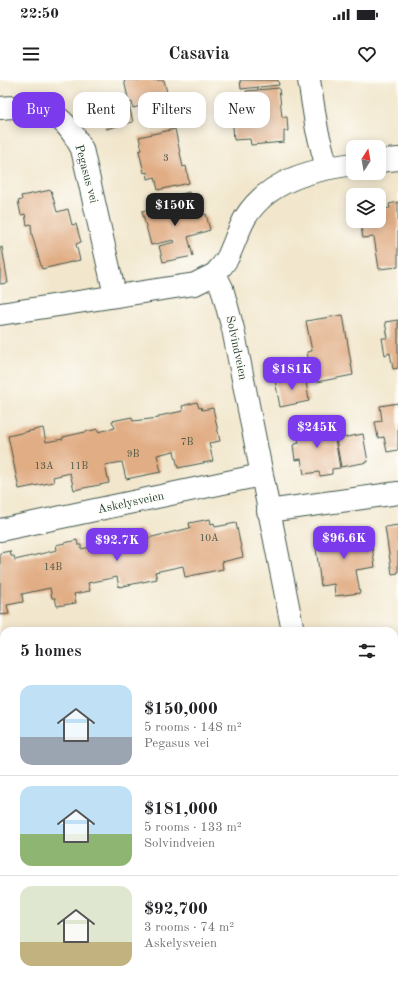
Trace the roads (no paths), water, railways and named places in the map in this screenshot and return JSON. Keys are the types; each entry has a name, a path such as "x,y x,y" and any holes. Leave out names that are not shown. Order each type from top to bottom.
{"street":[{"path":"309,80 317,130 327,168"},
{"name":"Pegasus vei","path":"0,108 34,107 47,111 65,122 73,132 82,149 115,295"},
{"path":"386,160 398,159"},
{"path":"0,314 115,295 196,284 215,274 227,259 246,217 264,196 277,186 291,179 327,168 346,165"},
{"name":"Solvindveien","path":"215,274 222,288 233,329 292,627"},
{"name":"Askelysveien","path":"0,530 261,475"},
{"path":"268,511 398,493"}]}
